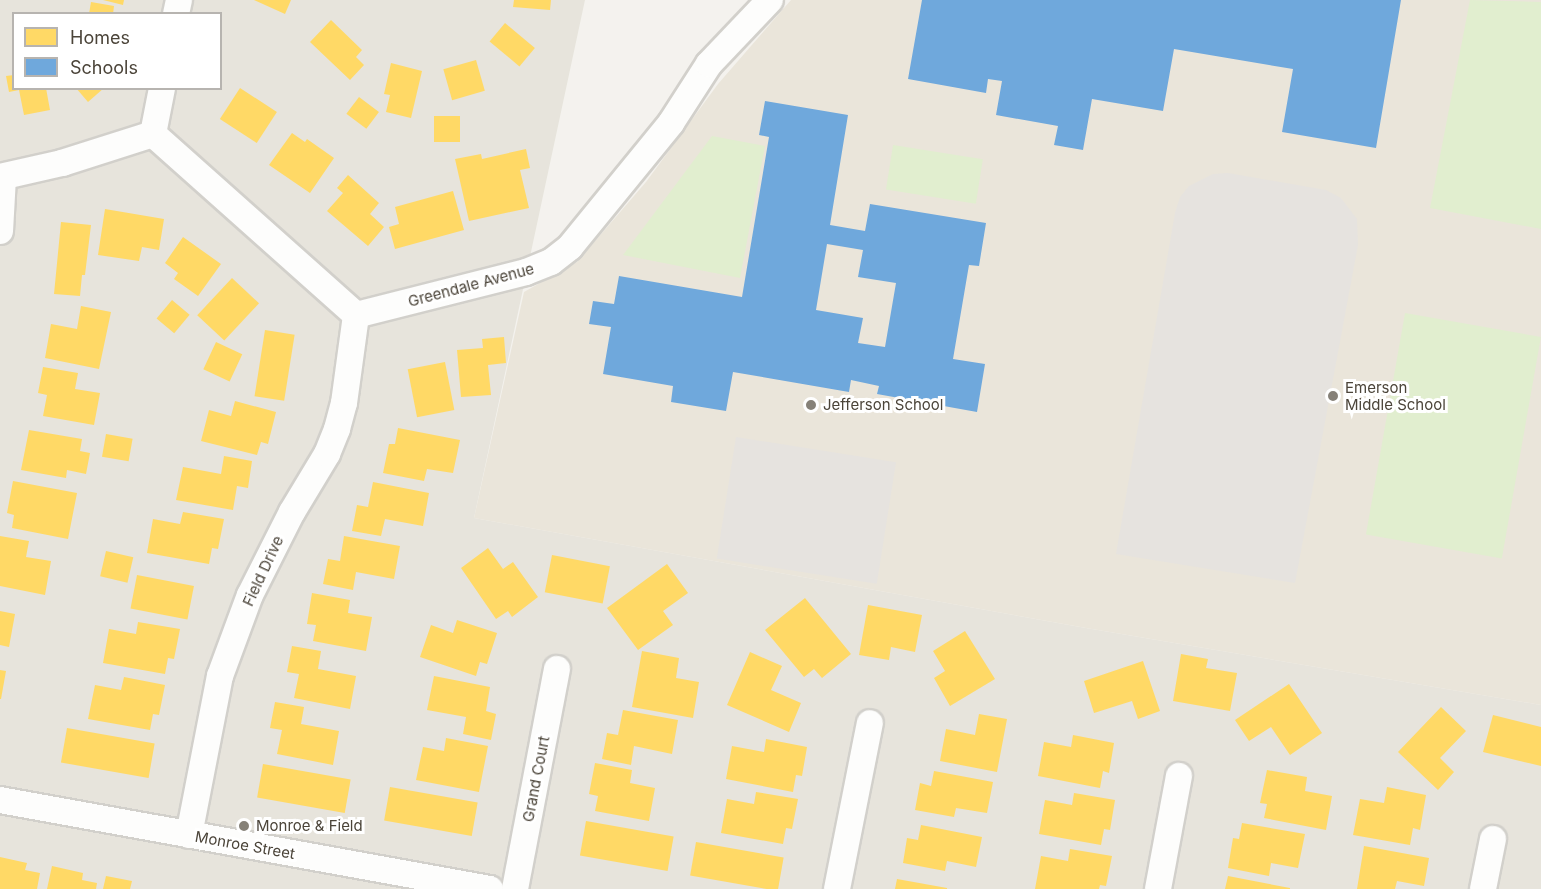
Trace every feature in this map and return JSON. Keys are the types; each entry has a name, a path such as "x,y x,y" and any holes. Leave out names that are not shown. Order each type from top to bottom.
{"street":[{"name":"Greendale Avenue","path":"356,315 526,272 551,262 570,248 671,123 715,58 770,0"},
{"path":"153,134 162,90"},
{"path":"0,231 2,177 62,163 153,134"},
{"path":"153,134 356,315"},
{"name":"Field Drive","path":"189,835 220,676 250,595 292,512 327,454 337,429 344,403 356,315"},
{"name":"Grand Court","path":"515,889 557,669"},
{"path":"837,889 870,723"},
{"path":"1158,889 1179,776"},
{"name":"Monroe Street","path":"0,800 490,889"},
{"path":"1483,889 1493,839"}],"shaded area":[{"path":"0,0 585,0 474,518 1086,628 1541,705 1541,889 0,889"},
{"path":"791,0 1541,0 1541,705 1086,628 474,518 524,292 577,262 646,182 718,84"},
{"path":"1228,173 1326,190 1341,198 1357,219 1358,245 1295,583 1116,554 1175,213 1180,197 1189,186 1213,174"},
{"path":"736,437 896,462 877,584 717,558"}],"green space":[{"path":"1470,0 1541,2 1541,229 1430,208"},
{"path":"712,136 765,146 740,278 623,255"},
{"path":"893,145 983,159 976,204 886,189"},
{"path":"1405,313 1541,337 1502,559 1366,535"}],"building: Homes":[{"path":"103,0 124,0 123,5"},
{"path":"254,0 291,0 285,14"},
{"path":"514,0 551,0 550,10 513,7"},
{"path":"91,2 114,6 113,12 89,12"},
{"path":"331,20 362,50 356,57 364,65 350,80 310,42"},
{"path":"505,23 535,48 519,66 490,41"},
{"path":"476,60 485,91 452,100 443,69"},
{"path":"391,63 422,71 411,118 386,112 390,95 384,94"},
{"path":"12,75 12,90 19,90 9,92 6,76"},
{"path":"240,88 277,112 257,143 220,119"},
{"path":"19,90 46,90 50,110 24,115"},
{"path":"78,90 102,90 88,102"},
{"path":"359,97 379,112 366,129 346,114"},
{"path":"434,116 460,116 460,142 434,142"},
{"path":"292,133 305,142 307,139 334,158 310,193 269,165"},
{"path":"526,149 530,168 520,170 529,208 469,221 455,159 481,154 482,159"},
{"path":"348,175 379,203 370,214 384,227 368,246 327,211 343,193 337,188"},
{"path":"453,191 464,230 395,249 389,227 399,224 395,207"},
{"path":"105,209 164,219 159,250 142,247 139,261 98,255"},
{"path":"61,222 91,225 80,296 54,294"},
{"path":"183,237 221,264 198,296 174,279 178,273 165,263"},
{"path":"232,278 259,303 224,341 197,315"},
{"path":"172,300 190,315 174,333 157,318"},
{"path":"81,306 111,312 99,369 45,358 51,324 77,329"},
{"path":"265,330 295,335 284,401 255,396"},
{"path":"504,337 506,363 488,365 491,395 461,397 457,350 483,348 482,339"},
{"path":"216,342 242,354 230,381 203,369"},
{"path":"445,362 454,410 417,417 408,369"},
{"path":"43,367 78,373 75,389 100,393 94,425 43,416 47,395 38,393"},
{"path":"235,401 276,412 268,444 261,442 257,455 201,441 209,410 231,416"},
{"path":"398,428 460,440 453,473 427,469 424,481 383,473 389,444 395,444"},
{"path":"29,430 82,439 80,451 90,453 86,474 67,470 66,478 21,470"},
{"path":"106,434 133,439 129,461 102,457"},
{"path":"224,456 252,461 248,488 237,486 233,510 176,500 183,467 221,474"},
{"path":"13,481 77,493 68,539 12,528 14,515 7,513"},
{"path":"373,482 429,493 423,526 385,519 381,536 352,531 357,505 368,507"},
{"path":"183,512 224,519 218,549 212,548 209,564 147,553 153,519 180,524"},
{"path":"0,536 29,541 26,557 51,561 45,595 0,586"},
{"path":"344,536 400,546 394,579 356,572 353,590 323,584 328,559 340,561"},
{"path":"488,548 503,569 513,562 538,597 512,617 508,611 496,619 461,568"},
{"path":"106,551 133,557 127,583 100,576"},
{"path":"552,555 610,566 603,604 545,592"},
{"path":"667,564 688,593 663,611 673,625 638,650 607,608"},
{"path":"137,575 194,586 187,619 131,608"},
{"path":"312,593 350,600 348,613 372,617 366,651 313,641 316,625 307,624"},
{"path":"805,598 851,654 822,678 814,669 804,677 765,630"},
{"path":"868,605 922,615 915,652 891,647 889,660 859,655"},
{"path":"0,611 15,614 9,647 0,645"},
{"path":"457,620 497,633 487,664 480,662 476,676 420,657 431,625 453,633"},
{"path":"138,622 180,629 174,659 168,658 165,674 103,663 109,629 136,634"},
{"path":"965,631 995,679 950,706 934,678 945,671 933,651"},
{"path":"292,646 321,651 318,669 356,676 350,709 294,698 299,674 287,672"},
{"path":"642,651 679,658 676,678 699,682 693,718 632,707"},
{"path":"750,652 782,666 771,690 801,703 789,732 727,705"},
{"path":"1181,654 1208,659 1206,668 1237,673 1230,711 1173,701"},
{"path":"1143,661 1160,711 1138,719 1132,701 1094,713 1084,681"},
{"path":"0,670 6,671 1,699 0,699"},
{"path":"434,676 490,687 486,711 496,714 491,740 463,734 466,717 427,710"},
{"path":"124,677 165,685 159,715 153,714 150,730 88,719 95,685 121,690"},
{"path":"1289,684 1322,733 1290,755 1271,727 1249,741 1235,720"},
{"path":"275,702 304,707 301,724 339,731 333,765 277,754 282,730 270,728"},
{"path":"1441,707 1466,731 1440,758 1454,772 1438,790 1398,752"},
{"path":"623,710 678,720 672,754 634,746 631,765 602,759 607,733 618,735"},
{"path":"979,714 1007,719 997,772 940,761 946,729 975,735"},
{"path":"1493,715 1541,727 1541,766 1483,752"},
{"path":"67,728 155,743 149,778 61,762"},
{"path":"1073,735 1114,743 1109,773 1103,771 1100,788 1038,776 1044,742 1071,747"},
{"path":"446,738 488,746 479,792 416,780 423,747 444,751"},
{"path":"766,739 807,747 802,776 796,775 793,792 726,779 732,746 764,752"},
{"path":"595,763 632,770 630,783 655,788 649,821 595,811 598,796 589,794"},
{"path":"263,764 351,779 345,813 257,797"},
{"path":"1267,770 1307,777 1305,791 1332,796 1326,830 1264,818 1267,804 1260,803"},
{"path":"934,771 993,782 987,813 956,808 954,817 915,810 920,783 931,786"},
{"path":"390,787 478,802 472,836 384,820"},
{"path":"1387,787 1426,795 1420,830 1413,828 1410,845 1353,835 1360,799 1384,803"},
{"path":"756,792 798,799 792,829 786,828 783,844 721,833 727,799 754,804"},
{"path":"1074,793 1115,800 1110,830 1104,829 1101,845 1039,834 1045,800 1072,805"},
{"path":"586,821 674,836 668,871 580,855"},
{"path":"1242,823 1305,834 1298,868 1271,863 1269,876 1228,868 1233,838 1239,839"},
{"path":"921,825 982,837 976,867 947,861 945,871 903,863 907,838 918,840"},
{"path":"696,842 784,857 778,889 690,875"},
{"path":"1364,846 1429,858 1424,886 1397,881 1395,889 1357,889"},
{"path":"1070,849 1112,856 1106,886 1100,885 1099,889 1035,889 1041,856 1068,861"},
{"path":"0,857 27,863 25,870 40,873 37,889 0,889"},
{"path":"52,866 83,873 82,880 97,883 96,889 47,889"},
{"path":"106,876 132,881 130,889 103,889"},
{"path":"1228,876 1290,888 1290,889 1225,889"},
{"path":"897,879 947,888 947,889 895,889"}],"building: Schools":[{"path":"922,0 1401,0 1376,148 1282,132 1293,69 1174,49 1163,111 1092,99 1083,150 1054,145 1058,126 996,115 1002,81 988,79 986,93 908,79"},
{"path":"765,101 848,115 830,225 865,231 870,204 986,223 979,266 969,265 953,359 985,364 977,412 877,394 879,386 851,380 849,392 733,372 726,411 671,402 673,386 603,374 611,327 589,324 593,301 614,304 619,276 742,297 769,137 759,135","holes":["827,244 863,250 858,277 896,283 885,347 858,343 863,318 816,310"]}],"place":[{"name":"Emerson Middle School","path":"1333,396"},
{"name":"Jefferson School","path":"811,405"},
{"name":"Monroe & Field","path":"244,826"}]}
